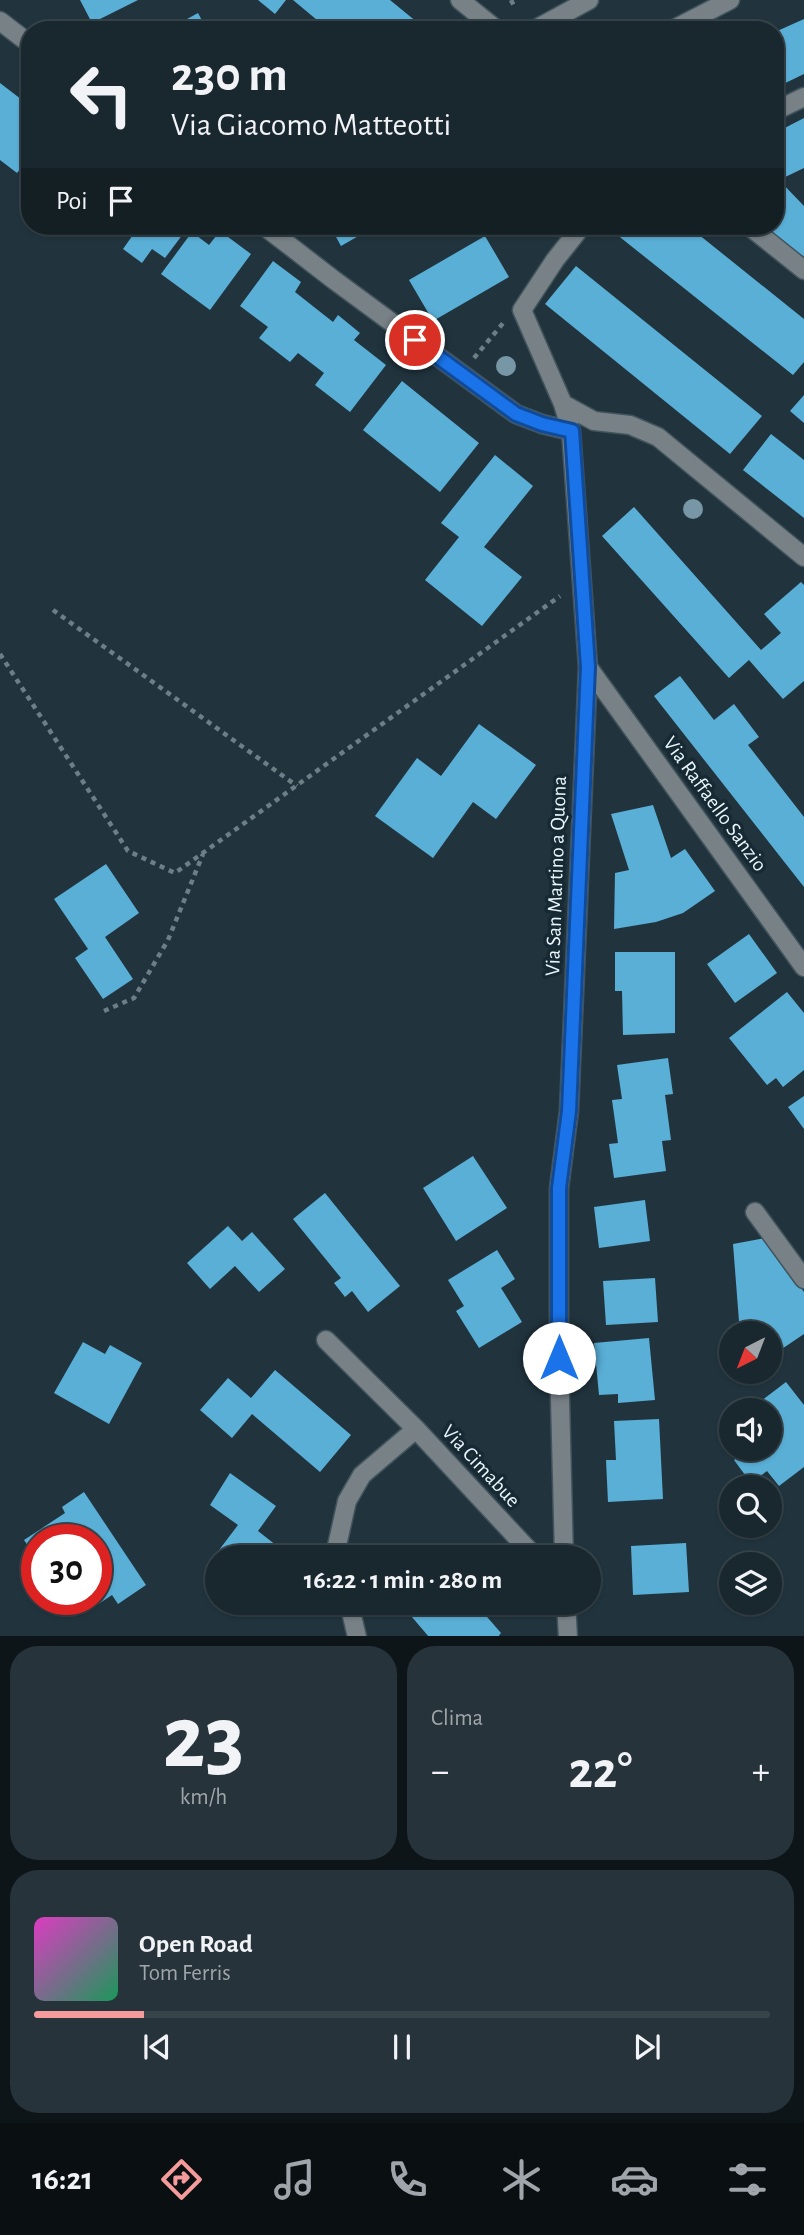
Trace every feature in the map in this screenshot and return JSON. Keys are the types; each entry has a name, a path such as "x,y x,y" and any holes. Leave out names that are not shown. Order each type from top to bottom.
{"street":[{"path":"460,0 486,21"},
{"path":"550,21 589,0"},
{"path":"689,21 730,0"},
{"path":"0,21 21,37"},
{"path":"784,107 804,97"},
{"path":"276,235 516,414 572,431"},
{"name":"Via San Martino a Quona","path":"564,1545 559,1358 559,1188 569,1111 588,667 572,431 522,310 575,235"},
{"path":"760,235 804,270"},
{"path":"563,404 594,421 630,425 658,437 804,557"},
{"name":"Via Raffaello Sanzio","path":"588,667 804,967"},
{"path":"755,1212 804,1279"},
{"path":"326,1340 416,1429"},
{"name":"Via Cimabue","path":"337,1545 347,1501 362,1475 416,1429 524,1545"},
{"path":"352,1615 357,1636"},
{"path":"567,1615 568,1636"}],"path":[{"path":"511,0 514,6"},
{"path":"470,364 504,321"},
{"path":"0,654 128,851 175,873 581,581"},
{"path":"53,610 297,786"},
{"path":"104,1011 134,998 168,940 204,853"}],"building":[{"path":"80,0 138,0 96,21 91,21"},
{"path":"258,0 286,0 275,14"},
{"path":"293,0 390,0 416,21 318,21"},
{"path":"198,13 202,21 183,21"},
{"path":"804,19 804,74 784,84 784,28"},
{"path":"0,83 21,99 21,168 17,173 0,160"},
{"path":"804,118 804,168 784,178 784,128"},
{"path":"784,185 804,206 804,260 773,235 784,235"},
{"path":"133,235 182,235 165,258 152,249 142,263 123,249"},
{"path":"190,235 196,235 209,245 217,235 225,235 251,254 210,310 161,274"},
{"path":"335,235 360,235 341,246"},
{"path":"617,235 699,235 804,319 804,362 793,375"},
{"path":"485,236 509,277 433,321 409,280"},
{"path":"273,261 301,282 295,292 333,322 338,315 360,333 354,340 386,365 350,412 315,385 324,373 298,353 290,362 259,338 268,327 240,306"},
{"path":"576,266 762,416 730,454 545,304"},
{"path":"402,381 479,443 440,492 363,430"},
{"path":"804,395 804,423 790,411"},
{"path":"771,434 804,460 804,518 743,470"},
{"path":"495,455 533,486 484,547 522,577 482,626 425,580 459,537 441,523"},
{"path":"634,507 761,650 781,633 764,614 801,582 804,585 804,681 783,699 749,660 729,678 602,536"},
{"path":"680,676 714,720 734,704 759,737 748,745 804,817 804,887 654,696"},
{"path":"479,724 536,765 496,819 473,802 433,858 375,816 417,758 441,776"},
{"path":"653,805 671,858 685,849 715,891 683,913 656,922 614,929 615,873 629,870 611,814"},
{"path":"106,864 139,913 105,937 133,979 103,999 75,958 88,949 54,899"},
{"path":"749,934 777,973 735,1003 707,964"},
{"path":"615,952 675,952 675,1033 623,1035 622,991 615,991"},
{"path":"787,992 804,1013 804,1070 783,1087 776,1078 767,1085 729,1038"},
{"path":"668,1058 673,1094 665,1095 671,1140 662,1141 666,1171 614,1178 609,1144 618,1143 612,1100 622,1099 617,1065"},
{"path":"804,1096 804,1129 788,1107"},
{"path":"473,1156 507,1208 456,1241 423,1188"},
{"path":"325,1193 400,1286 368,1312 352,1291 345,1297 334,1283 341,1278 293,1219"},
{"path":"645,1200 650,1241 599,1248 594,1207"},
{"path":"228,1226 242,1241 252,1232 285,1269 259,1292 235,1266 210,1289 187,1263"},
{"path":"765,1238 804,1292 804,1334 782,1349 782,1321 739,1321 733,1244"},
{"path":"497,1250 515,1279 501,1288 522,1322 479,1348 456,1311 464,1306 448,1280"},
{"path":"655,1278 658,1322 606,1325 603,1281"},
{"path":"649,1338 655,1400 618,1403 618,1394 599,1395 594,1343"},
{"path":"83,1342 105,1354 110,1345 142,1363 109,1424 54,1393"},
{"path":"275,1370 351,1435 320,1472 252,1414 232,1438 200,1410 228,1378 251,1398"},
{"path":"786,1382 804,1405 804,1467 782,1484 782,1475 770,1475 767,1471 762,1475 745,1475 735,1461 782,1461 782,1398 765,1398"},
{"path":"659,1419 663,1499 608,1502 606,1460 616,1460 614,1421"},
{"path":"230,1473 276,1506 258,1531 276,1545 223,1545 238,1525 210,1505"},
{"path":"84,1492 105,1524 48,1524 65,1513 62,1507"},
{"path":"112,1534 146,1585 118,1604 112,1595"},
{"path":"686,1543 689,1592 633,1595 631,1546"},
{"path":"410,1615 485,1615 501,1633 499,1636 428,1636"}],"route":[{"path":"415,340 516,414 572,431 588,667 569,1111 559,1188 559,1358"}]}
